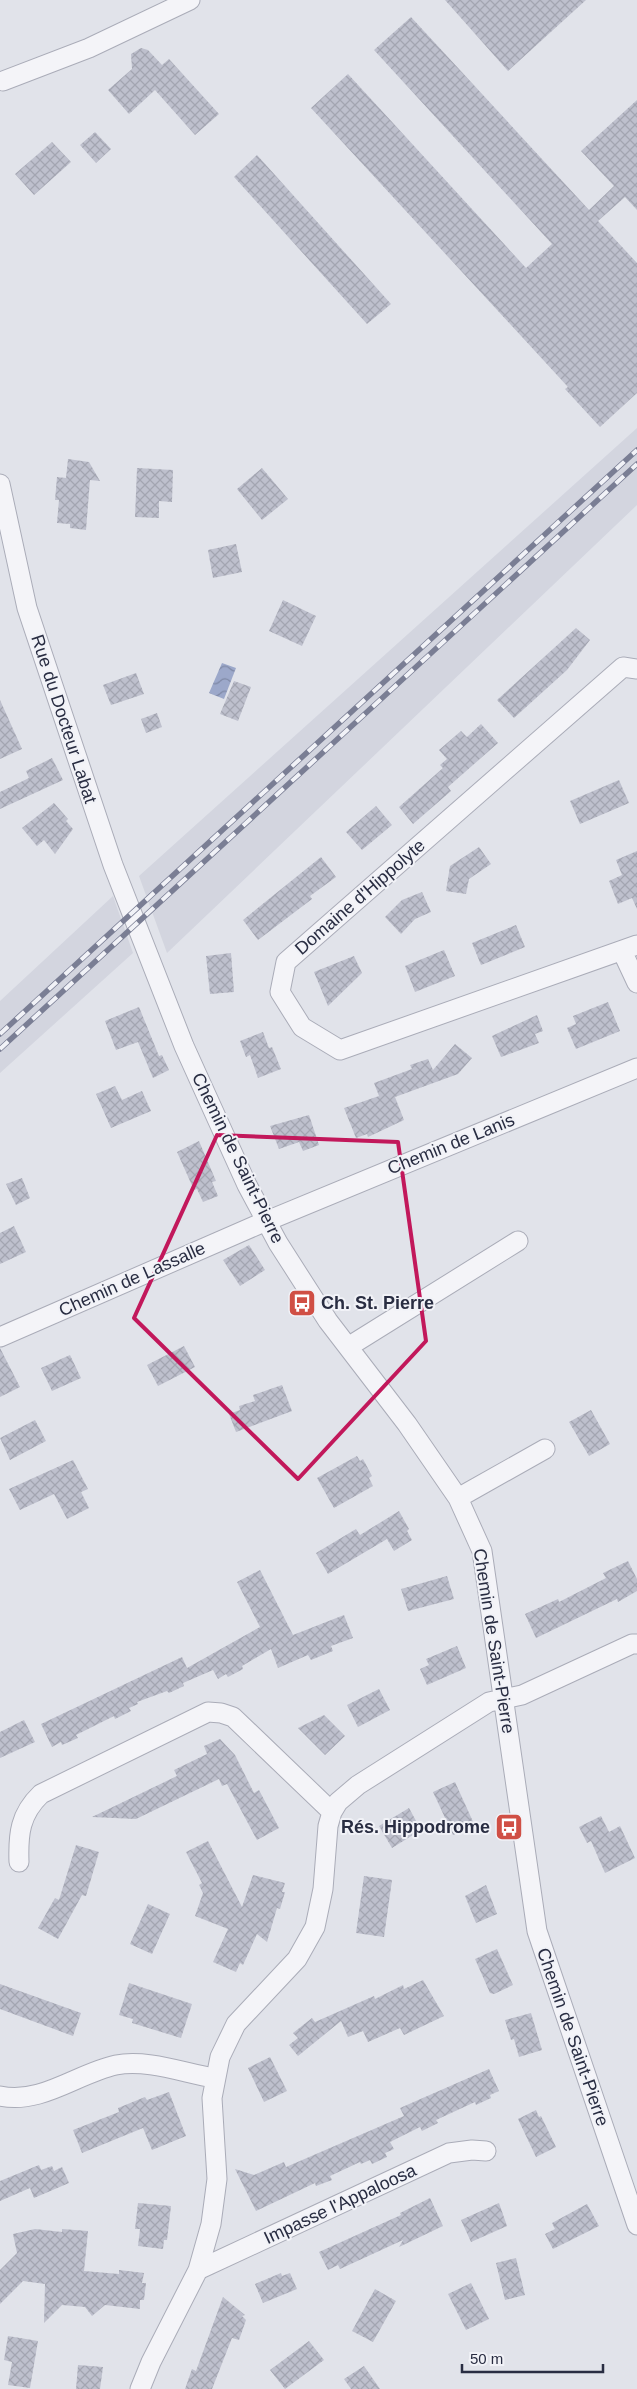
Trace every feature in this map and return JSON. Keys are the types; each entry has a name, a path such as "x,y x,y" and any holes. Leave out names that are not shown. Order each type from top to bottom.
{"street":[{"path":"1,81 89,48 190,0"},
{"name":"Rue du Docteur Labat","path":"0,484 27,608 113,865 146,949"},
{"name":"Domaine d'Hippolyte","path":"637,669 623,667 286,962 280,992 302,1028 340,1050 630,948 637,984"},
{"name":"Chemin de Saint-Pierre","path":"146,949 184,1046 265,1221 317,1305 407,1424 458,1498 482,1551 537,1931 636,2221"},
{"name":"Chemin de Lanis","path":"265,1221 637,1068"},
{"name":"Chemin de Lassalle","path":"0,1337 265,1221"},
{"path":"348,1348 518,1242"},
{"path":"458,1498 545,1449"},
{"path":"140,2389 151,2362 198,2270 211,2224 217,2179 212,2116 214,2078 225,2044 236,2024 297,1959 315,1927 323,1889 332,1812 346,1793 489,1702 522,1695 632,1644 637,1644"},
{"path":"19,1862 18,1844 24,1814 41,1794 196,1716 208,1712 234,1717 332,1812"},
{"path":"0,2096 23,2097 38,2094 117,2065 145,2065 214,2078"},
{"name":"Impasse l'Appaloosa","path":"198,2270 449,2153 486,2151"}],"highlighted area":[{"path":"217,1135 398,1142 426,1341 298,1479 134,1318"}],"shaded area":[{"path":"637,428 637,505 167,953 139,876"},
{"path":"113,896 133,953 0,1073 0,1001"}],"water":[{"path":"222,663 236,668 224,699 209,693"}],"building":[{"path":"445,0 586,0 508,71"},
{"path":"411,17 589,210 614,186 581,151 637,100 637,210 625,197 598,221 637,263 637,393 600,427 565,389 568,387 311,108 348,74 526,268 552,244 374,50"},
{"path":"141,48 148,50 162,65 169,59 219,114 195,135 155,90 129,114 108,90 132,69 131,54"},
{"path":"95,132 111,149 96,163 80,145"},
{"path":"52,142 71,162 34,195 15,174"},
{"path":"257,155 391,304 367,324 234,177"},
{"path":"68,459 89,462 100,481 90,480 86,530 70,528 70,524 57,523 59,500 55,500 57,477 66,478"},
{"path":"137,468 173,470 172,502 159,501 159,518 135,517"},
{"path":"262,468 288,499 262,520 237,489"},
{"path":"236,544 242,572 213,578 208,550"},
{"path":"283,600 316,616 302,646 269,631"},
{"path":"576,628 590,640 567,670 514,718 497,700"},
{"path":"136,673 144,694 111,705 103,685"},
{"path":"234,681 251,687 238,721 220,714"},
{"path":"0,700 22,749 0,759"},
{"path":"157,713 162,727 146,733 141,719"},
{"path":"481,724 498,743 448,787 451,791 413,824 399,807 443,768 440,765 447,759 439,750 461,731 467,737"},
{"path":"52,758 63,780 0,809 0,792 29,778 26,771"},
{"path":"619,780 629,803 580,824 570,801"},
{"path":"54,803 68,819 66,821 73,829 55,854 44,840 37,846 22,828"},
{"path":"376,806 392,825 362,850 346,832"},
{"path":"479,847 491,864 469,879 466,894 446,891 450,866"},
{"path":"637,851 637,909 632,898 618,904 609,881 622,875 616,860"},
{"path":"321,857 336,877 310,896 312,899 258,940 243,920"},
{"path":"422,892 431,912 415,919 401,934 385,917 402,900"},
{"path":"516,925 525,947 481,965 472,943"},
{"path":"444,950 455,976 415,992 405,966"},
{"path":"231,953 234,992 210,994 206,956"},
{"path":"354,956 362,973 328,1006 314,972"},
{"path":"608,1002 620,1031 576,1049 567,1028 576,1024 573,1016"},
{"path":"139,1007 159,1056 162,1055 169,1070 153,1078 138,1042 116,1050 105,1021"},
{"path":"537,1015 543,1031 535,1034 539,1043 501,1057 492,1036"},
{"path":"263,1032 269,1048 272,1047 281,1069 258,1078 250,1055 246,1057 240,1041"},
{"path":"455,1044 472,1058 458,1074 395,1097 404,1120 368,1137 367,1134 356,1138 344,1108 379,1096 374,1083 412,1069 410,1065 428,1059 433,1070"},
{"path":"115,1086 122,1100 142,1091 151,1111 111,1128 96,1094"},
{"path":"309,1115 319,1145 303,1151 299,1142 279,1149 270,1126"},
{"path":"199,1141 216,1181 212,1182 218,1196 203,1202 197,1189 194,1190 177,1152"},
{"path":"22,1178 30,1198 16,1205 6,1184"},
{"path":"14,1226 26,1252 0,1264 0,1233"},
{"path":"249,1245 265,1270 240,1286 223,1260"},
{"path":"184,1346 195,1367 158,1386 147,1365"},
{"path":"0,1348 20,1387 0,1397"},
{"path":"70,1355 81,1378 52,1391 41,1368"},
{"path":"282,1385 292,1411 236,1432 229,1414 240,1410 239,1406 255,1401 253,1395"},
{"path":"591,1410 610,1444 589,1456 569,1422"},
{"path":"35,1420 46,1441 10,1460 0,1438"},
{"path":"357,1456 360,1461 363,1459 372,1476 369,1478 373,1486 334,1508 317,1478"},
{"path":"73,1460 88,1489 81,1492 89,1508 67,1519 54,1494 20,1510 9,1489"},
{"path":"399,1511 409,1529 407,1531 412,1540 394,1551 387,1539 328,1574 316,1553 356,1529 360,1535"},
{"path":"628,1561 637,1579 637,1591 618,1602 617,1599 536,1638 525,1614 558,1599 559,1602 606,1578 603,1573"},
{"path":"260,1570 293,1635 344,1615 353,1638 331,1646 333,1651 311,1660 308,1655 278,1668 271,1649 242,1666 243,1669 228,1677 226,1674 218,1679 213,1670 183,1683 184,1686 169,1693 167,1691 137,1702 138,1704 129,1708 131,1711 115,1719 114,1716 76,1735 78,1738 62,1745 61,1742 52,1747 41,1724 182,1657 187,1668 260,1627 237,1582"},
{"path":"447,1576 454,1599 408,1611 401,1589"},
{"path":"457,1646 466,1668 427,1685 420,1669 429,1665 426,1659"},
{"path":"379,1689 390,1710 358,1727 347,1705"},
{"path":"324,1715 345,1736 325,1755 298,1728"},
{"path":"24,1720 35,1742 0,1758 0,1732"},
{"path":"220,1739 235,1755 254,1793 259,1790 279,1828 257,1840 227,1784 222,1786 219,1779 136,1819 92,1817 177,1776 174,1770 207,1754 204,1746"},
{"path":"455,1782 475,1826 453,1835 433,1792"},
{"path":"409,1808 421,1830 392,1848 379,1826"},
{"path":"601,1816 609,1832 620,1826 635,1858 605,1873 591,1841 587,1843 579,1827"},
{"path":"208,1841 242,1907 253,1875 285,1883 282,1892 285,1892 280,1909 277,1908 267,1942 257,1934 243,1965 240,1963 236,1972 213,1962 228,1929 195,1916 203,1893 199,1885 202,1883 186,1852"},
{"path":"76,1845 99,1852 86,1896 82,1895 58,1939 38,1928 55,1898 59,1900"},
{"path":"364,1876 392,1880 384,1937 356,1933"},
{"path":"486,1885 497,1914 476,1923 465,1896"},
{"path":"148,1904 170,1914 152,1954 130,1944"},
{"path":"497,1949 513,1985 494,1994 490,1993 475,1959"},
{"path":"423,1980 444,2016 404,2035 400,2028 368,2042 363,2031 348,2037 341,2021 298,2056 289,2045 298,2038 293,2033 312,2018 315,2022 374,1996 375,1999 403,1985 404,1989"},
{"path":"129,1983 192,2004 181,2038 132,2023 133,2019 119,2015"},
{"path":"0,1984 81,2013 73,2036 0,2009"},
{"path":"531,2013 542,2050 519,2057 514,2039 511,2040 505,2020"},
{"path":"270,2057 287,2091 264,2102 248,2068"},
{"path":"489,2069 499,2091 490,2095 491,2098 476,2105 475,2102 436,2120 438,2123 422,2131 420,2127 390,2142 394,2149 385,2153 387,2157 372,2164 370,2160 361,2164 360,2162 330,2176 332,2180 316,2186 315,2183 256,2211 235,2169 254,2175 284,2162 286,2167 404,2116 400,2108"},
{"path":"169,2092 186,2136 152,2150 143,2128 82,2153 73,2130 119,2112 118,2108 145,2097 147,2100"},
{"path":"536,2110 539,2117 541,2116 556,2147 536,2157 518,2119"},
{"path":"39,2165 41,2170 52,2166 54,2171 62,2167 69,2183 34,2198 30,2188 0,2201 0,2181"},
{"path":"430,2198 443,2226 399,2247 403,2240 340,2269 338,2265 328,2270 319,2252 401,2215 400,2213"},
{"path":"138,2203 171,2206 167,2240 164,2240 163,2249 138,2246 140,2229 135,2229"},
{"path":"499,2203 507,2226 471,2242 461,2220"},
{"path":"587,2204 599,2226 553,2249 545,2234 555,2229 552,2223"},
{"path":"35,2229 62,2232 62,2229 88,2231 84,2271 119,2274 119,2270 144,2273 142,2283 146,2283 144,2300 140,2300 140,2309 105,2305 92,2316 85,2307 62,2305 44,2323 45,2284 23,2281 0,2304 0,2270 17,2253 13,2234"},
{"path":"516,2258 525,2295 505,2300 496,2263"},
{"path":"281,2273 282,2276 290,2273 297,2289 263,2303 255,2284"},
{"path":"471,2283 489,2319 466,2330 448,2294"},
{"path":"375,2289 396,2301 373,2342 352,2331"},
{"path":"223,2297 245,2315 242,2316 246,2320 239,2340 232,2338 212,2389 185,2389 192,2369 196,2371"},
{"path":"8,2336 38,2341 30,2388 8,2385 12,2362 4,2360"},
{"path":"309,2341 324,2360 285,2389 270,2370"},
{"path":"78,2365 103,2367 100,2389 76,2389"},
{"path":"364,2366 380,2389 351,2389 344,2379"}],"railway":[{"path":"0,1034 637,450"},
{"path":"0,1049 637,464"}],"place":[{"name":"Ch. St. Pierre","path":"302,1303"},
{"name":"Rés. Hippodrome","path":"509,1827"}]}
